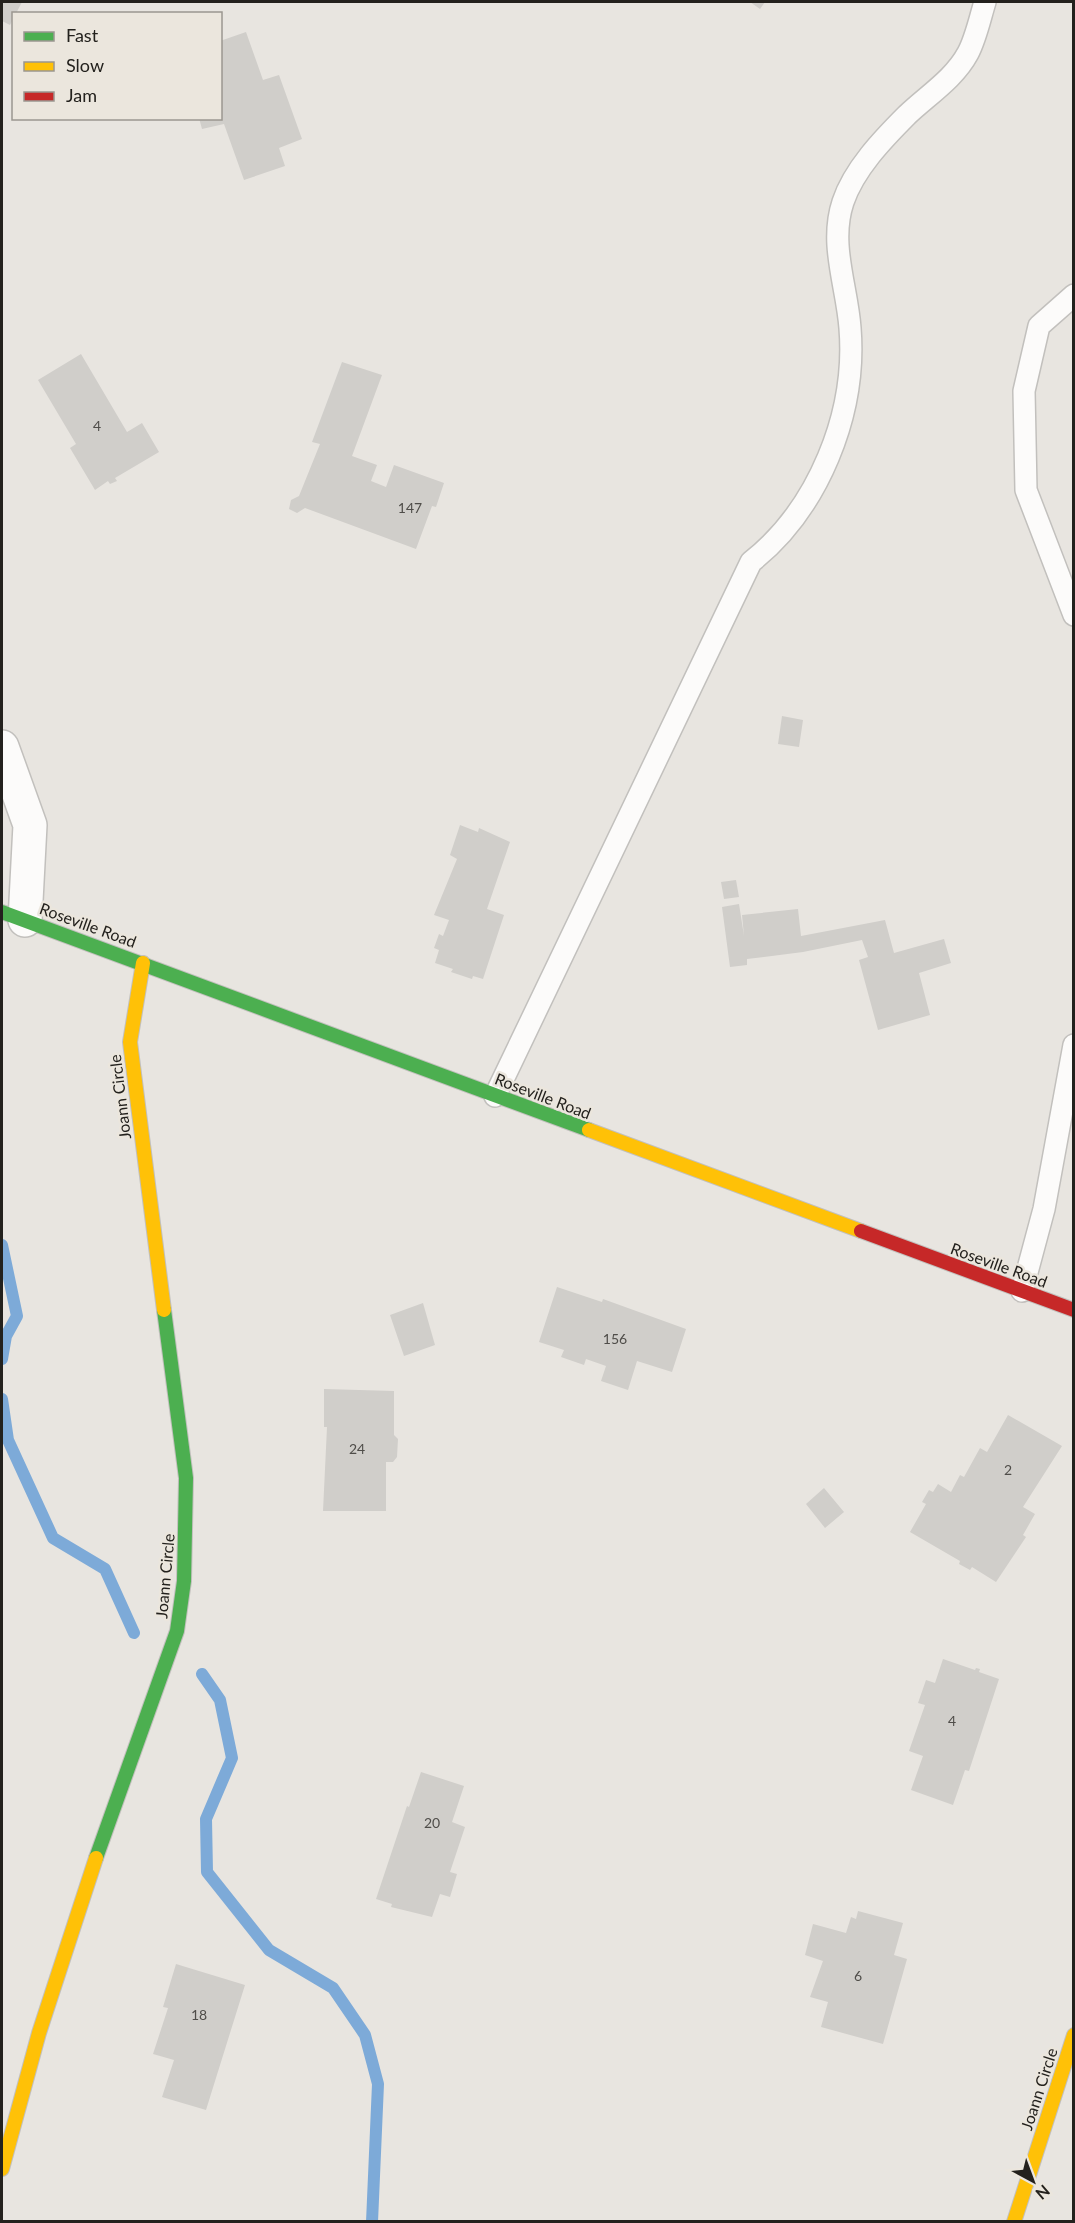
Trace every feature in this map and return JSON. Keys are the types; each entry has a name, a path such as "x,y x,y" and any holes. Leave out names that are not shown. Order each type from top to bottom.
{"street":[{"path":"2,747 30,825 13,916"},
{"name":"Roseville Road","path":"13,916 1074,1310"},
{"name":"Joann Circle","path":"2,2169 13,2120 58,1972 177,1631 184,1581 186,1478 130,1042 143,963"},
{"name":"Joann Circle","path":"1014,2222 1074,2035"}],"lane":[{"path":"495,1096 751,562 774,544 805,505 837,433 850,362 850,327 840,273 837,234 843,202 862,165 907,115 945,82 968,53 985,2"},
{"path":"1074,295 1039,326 1024,391 1026,490 1074,615"},
{"path":"1022,1291 1044,1209 1074,1045"}],"building":[{"path":"2,2 22,2 17,12 12,12 10,25 2,21"},
{"path":"750,2 765,2 760,9"},
{"path":"246,32 263,80 279,75 302,139 279,148 285,166 244,180 224,124 202,129 200,120 222,120 222,40"},
{"path":"81,354 127,432 142,423 159,452 115,478 117,481 110,484 108,481 95,490 70,448 76,444 38,380"},
{"path":"342,362 382,375 352,456 377,465 371,481 386,487 394,465 444,483 436,507 432,506 416,549 305,508 297,513 289,509 291,500 299,496 320,444 312,442"},
{"path":"782,716 803,720 799,747 778,744"},
{"path":"460,825 478,832 479,828 510,842 487,909 504,915 483,979 473,976 472,979 451,972 453,969 435,963 439,950 434,948 439,934 443,936 449,920 434,915 457,859 450,855"},
{"path":"736,880 739,897 724,899 721,882"},
{"path":"739,904 744,936 742,915 798,909 801,936 885,920 894,953 944,939 951,963 919,973 930,1015 878,1030 859,960 868,957 862,940 803,952 747,959 747,965 730,967 722,907"},
{"path":"557,1287 602,1302 603,1299 686,1329 672,1372 637,1361 628,1390 601,1381 606,1366 586,1359 584,1365 561,1357 564,1350 539,1342"},
{"path":"423,1303 435,1345 404,1356 390,1315"},
{"path":"324,1389 394,1391 394,1435 398,1439 397,1457 393,1462 386,1462 386,1511 323,1511 327,1427 324,1427"},
{"path":"1008,1415 1062,1446 1023,1507 1035,1514 1023,1535 1026,1537 996,1582 972,1567 970,1570 959,1564 960,1561 910,1532 926,1504 922,1502 929,1490 933,1492 938,1484 951,1492 960,1475 964,1477 980,1448 987,1452"},
{"path":"824,1488 844,1512 825,1528 806,1504"},
{"path":"943,1659 975,1670 980,1669 979,1672 999,1679 969,1771 965,1770 953,1805 911,1790 923,1756 909,1751 925,1705 918,1703 926,1680 935,1683"},
{"path":"421,1772 464,1786 452,1822 465,1827 450,1872 457,1874 450,1897 440,1894 432,1917 391,1907 392,1904 376,1899 407,1806 409,1807"},
{"path":"858,1911 903,1923 894,1955 907,1959 883,2044 821,2027 828,2002 810,1997 823,1961 805,1955 813,1924 846,1933 851,1917 856,1919"},
{"path":"176,1964 245,1985 206,2110 162,2097 174,2060 153,2054 168,2008 163,2007"}],"waterway":[{"path":"2,1245 17,1316 6,1336 2,1359"},
{"path":"2,1399 8,1440 53,1538 105,1569 134,1633"},
{"path":"202,1674 220,1700 232,1758 206,1819 207,1872 269,1950 333,1988 365,2035 378,2084 372,2222"}],"traffic: fast":[{"path":"2,912 589,1130"},
{"path":"96,1858 177,1631 184,1581 186,1478 164,1310"}],"traffic: slow":[{"path":"143,963 130,1042 164,1310"},
{"path":"589,1130 861,1231"},
{"path":"2,2169 39,2033 96,1858"},
{"path":"1014,2222 1074,2035"}],"traffic: jam":[{"path":"861,1231 1074,1310"}]}
